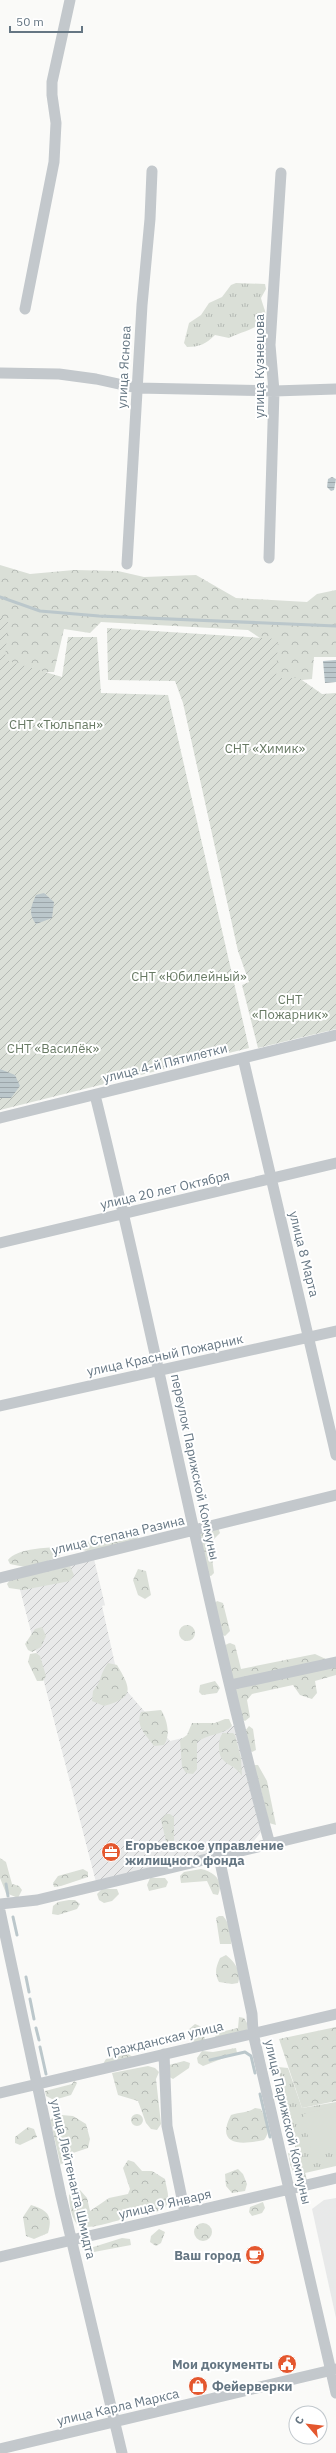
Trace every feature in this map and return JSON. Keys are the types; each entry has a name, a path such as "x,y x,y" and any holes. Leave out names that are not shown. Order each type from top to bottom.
{"street":[{"path":"25,308 51,186 56,123 52,95 52,82 70,0"},
{"name":"улица Яснова","path":"127,564 152,171"},
{"name":"улица Кузнецова","path":"268,558 274,391 270,345 281,173"},
{"path":"0,372 59,374 96,379 137,388 274,391 336,389"},
{"name":"улица 4-й Пятилетки","path":"0,1118 336,1035"},
{"name":"улица 8 Марта","path":"242,1058 336,1455"},
{"name":"переулок Парижской Коммуны","path":"95,1095 124,1214 230,1685 270,1845"},
{"name":"улица 20 лет Октября","path":"0,1243 336,1163"},
{"name":"улица Красный Пожарник","path":"0,1406 336,1331"},
{"name":"улица Степана Разина","path":"0,1578 336,1495"},
{"path":"230,1685 336,1662"},
{"path":"0,1904 37,1900 336,1828"},
{"name":"улица Парижской Коммуны","path":"219,1857 252,2014 253,2033 333,2369 336,2393"},
{"name":"улица Лейтенанта Шмидта","path":"0,1911 72,2240 122,2453"},
{"name":"Гражданская улица","path":"0,2093 336,2014"},
{"path":"164,2054 167,2126 185,2213"},
{"name":"улица 9 Января","path":"0,2257 336,2178"},
{"name":"улица Карла Маркса","path":"0,2449 115,2423 333,2369"}],"shaded area":[{"path":"332,477 336,479 334,490 331,491 327,487 328,479"},
{"path":"336,660 336,682 325,683 323,661"},
{"path":"44,893 54,902 52,918 36,924 31,913 32,906 36,895"},
{"path":"0,1069 15,1075 20,1086 11,1098 0,1098"},
{"path":"94,1559 105,1605 102,1606 119,1682 170,1741 237,1725 261,1832 253,1842 96,1882 17,1578"},
{"path":"336,2198 336,2318 312,2209 324,2200"}],"green space":[{"path":"236,283 265,284 266,289 261,298 266,314 264,320 256,326 229,338 215,335 209,341 202,344 187,347 184,343 189,323 201,315 209,303 222,297 231,285"},
{"path":"0,565 30,574 74,570 118,571 144,577 196,575 236,598 307,602 317,594 336,590 336,657 314,657 312,679 273,683 269,644 248,630 101,622 90,633 64,629 54,672 4,672 0,640"},
{"path":"0,617 8,621 5,660 62,677 68,637 97,637 101,693 168,695 249,1048 0,1110"},
{"name":"СНТ «Химик»","path":"107,628 278,639 276,678 299,678 322,694 336,693 336,1029 258,1048 242,985 249,982 238,951 183,703 175,681 108,680"},
{"path":"218,1527 220,1533 210,1543 214,1573 211,1576 207,1575 198,1535"},
{"path":"130,1530 137,1531 138,1538 118,1547 110,1550 95,1552 81,1549 80,1544"},
{"path":"55,1547 60,1549 60,1556 30,1568 10,1564 8,1560 17,1553 23,1551"},
{"path":"70,1566 74,1575 70,1581 23,1590 9,1588 7,1584 10,1580"},
{"path":"138,1569 146,1571 151,1595 145,1599 138,1595 133,1580"},
{"path":"217,1601 223,1603 230,1631 225,1636 220,1634 214,1604"},
{"path":"187,1625 194,1630 195,1633 190,1640 187,1641 180,1636 179,1633 184,1626"},
{"path":"42,1627 46,1636 41,1647 32,1652 28,1650 25,1644 35,1629"},
{"path":"230,1643 235,1645 241,1669 315,1654 330,1661 336,1661 336,1675 315,1681 317,1693 312,1699 300,1695 293,1685 252,1694 247,1700 250,1717 245,1721 240,1718 225,1645"},
{"path":"36,1653 40,1656 46,1676 43,1681 37,1681 28,1662 30,1654"},
{"path":"108,1663 117,1665 126,1681 127,1692 121,1699 104,1706 92,1701 93,1691"},
{"path":"215,1681 220,1688 217,1693 202,1695 199,1692 200,1685"},
{"path":"161,1710 165,1718 168,1732 164,1745 154,1746 142,1730 139,1722 141,1712"},
{"path":"229,1719 232,1726 224,1731 205,1737 197,1742 197,1769 193,1774 186,1773 182,1767 180,1740 187,1735 192,1723 215,1723"},
{"path":"249,1726 253,1729 256,1750 252,1752 249,1750 244,1732"},
{"path":"223,1733 233,1733 235,1735 241,1758 242,1776 224,1761 220,1754 219,1742"},
{"path":"255,1765 258,1765 267,1781 276,1825 269,1823 261,1790 258,1786"},
{"path":"166,1814 170,1814 174,1817 174,1848 170,1847 166,1841 161,1820"},
{"path":"0,1858 6,1862 12,1884 19,1886 22,1890 18,1898 6,1893 0,1878"},
{"path":"83,1869 88,1872 88,1877 54,1887 53,1883 58,1876"},
{"path":"201,1869 210,1872 219,1881 220,1890 218,1895 213,1894 207,1881 181,1883 180,1876 184,1872"},
{"path":"150,1878 165,1878 168,1882 166,1887 149,1891 147,1885"},
{"path":"102,1889 117,1889 119,1894 112,1901 104,1903 99,1900 97,1894"},
{"path":"75,1900 80,1904 77,1909 58,1915 52,1914 53,1906 58,1902"},
{"path":"223,1916 229,1926 231,1944 220,1944 216,1918"},
{"path":"226,1955 237,1968 239,1975 238,1983 232,1984 219,1982 217,1979 217,1964 220,1958"},
{"path":"239,2017 244,2018 247,2023 247,2030 215,2039 216,2033 238,2028"},
{"path":"195,2024 202,2027 205,2040 200,2045 192,2042 188,2030"},
{"path":"336,2027 336,2101 302,2108 279,2039"},
{"path":"236,2048 237,2053 203,2066 198,2063 197,2058 202,2051 213,2052"},
{"path":"128,2054 133,2057 103,2064 106,2059"},
{"path":"184,2061 190,2063 189,2068 173,2079 166,2075 169,2065"},
{"path":"148,2066 155,2068 159,2072 156,2079 161,2124 157,2130 151,2129 146,2123 138,2101 118,2095 112,2073"},
{"path":"278,2067 288,2068 302,2108 336,2102 336,2166 305,2173 307,2180 295,2173 290,2163 288,2153 296,2151"},
{"path":"74,2081 77,2083 71,2095 54,2100 46,2096 45,2091 72,2084"},
{"path":"336,2106 336,2149 312,2155 303,2114"},
{"path":"255,2108 261,2109 265,2117 268,2132 264,2140 247,2143 233,2141 228,2138 226,2133 227,2125 231,2115 247,2112"},
{"path":"135,2114 139,2114 143,2120 139,2126 135,2126 131,2122 131,2118"},
{"path":"55,2116 73,2116 86,2124 90,2139 88,2148 70,2154 66,2162 61,2164 61,2166 50,2120"},
{"path":"28,2127 34,2129 37,2137 20,2145 15,2143 15,2137"},
{"path":"128,2160 134,2162 142,2171 152,2171 165,2179 168,2196 166,2206 157,2211 139,2214 103,2225 86,2227 77,2224 72,2212 69,2195 72,2192 80,2190 87,2198 90,2211 109,2198 128,2194 130,2189 123,2168"},
{"path":"238,2169 243,2174 247,2184 245,2191 232,2193 226,2186 225,2174"},
{"path":"263,2202 265,2208 262,2213 252,2216 249,2212 250,2207"},
{"path":"31,2205 42,2209 48,2214 50,2222 48,2233 34,2239 26,2236 23,2217"},
{"path":"203,2223 209,2226 212,2232 209,2238 203,2241 197,2238 194,2232 197,2226"},
{"path":"159,2229 165,2232 161,2243 156,2246 150,2242 151,2236"},
{"path":"122,2238 130,2239 131,2245 94,2252 86,2256 84,2255 87,2249"}],"waterway":[{"path":"0,597 40,611 99,616 336,626"},
{"path":"6,1884 8,1896"},
{"path":"13,1917 17,1935"},
{"path":"26,1977 29,1992"},
{"path":"30,1999 34,2019"},
{"path":"36,2028 39,2040"},
{"path":"40,2047 46,2074"},
{"path":"210,2060 245,2052 251,2056 255,2073"},
{"path":"260,2094 270,2137"}],"place":[{"name":"Егорьевское управление жилищного фонда","path":"111,1852"},
{"name":"Ваш город","path":"255,2255"},
{"name":"Мои документы","path":"287,2364"},
{"name":"Фейерверки","path":"198,2386"}],"park label":[{"name":"СНТ «Тюльпан»","path":"56,724"},
{"name":"СНТ «Юбилейный»","path":"189,976"},
{"name":"СНТ «Пожарник»","path":"290,1006"},
{"name":"СНТ «Василёк»","path":"53,1048"}]}
